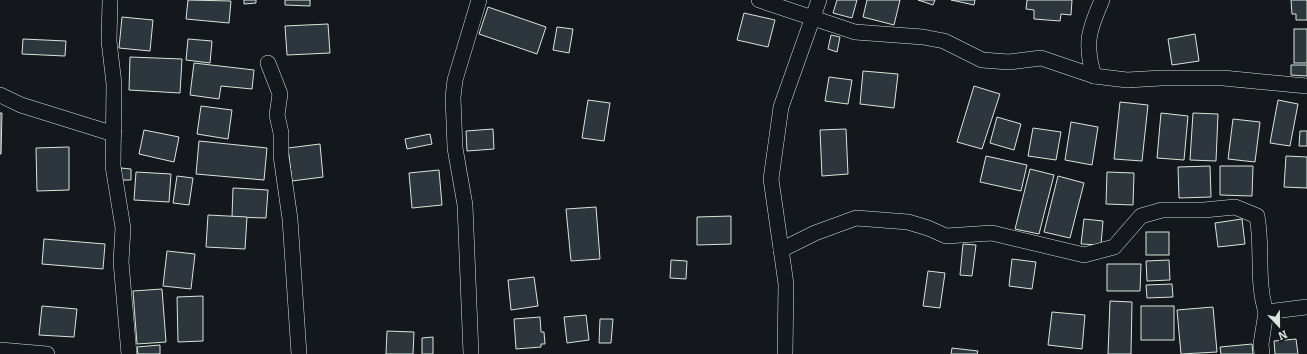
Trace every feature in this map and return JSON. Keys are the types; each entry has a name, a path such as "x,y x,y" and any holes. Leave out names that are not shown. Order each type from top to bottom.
{"street":[{"path":"110,0 109,42 114,84 113,166 123,228 122,262 129,354"},
{"path":"471,354 465,206 455,148 453,97 455,80 479,0"},
{"path":"759,0 855,32 923,37 944,41 982,60 1008,62 1040,58 1094,76 1127,80 1162,78 1223,78 1307,86"},
{"path":"785,354 786,284 771,179 781,107 814,18 818,0"},
{"path":"1094,76 1088,57 1088,36 1102,0"},
{"path":"268,63 280,94 277,115 281,133 281,156 290,219 299,354"},
{"path":"0,95 21,104 114,134"},
{"path":"781,250 815,233 856,218 908,222 928,228 946,236 992,233 1084,255 1114,247 1141,216 1162,210 1204,210 1235,207 1257,216 1260,233 1260,274 1262,300 1266,312 1261,344 1262,354"},
{"path":"1266,312 1307,307"},
{"path":"0,350 47,354"}],"building":[{"path":"188,0 231,1 229,23 186,19"},
{"path":"244,0 256,0 256,3 244,4"},
{"path":"285,0 310,0 310,6 285,5"},
{"path":"837,0 857,0 852,18 833,13"},
{"path":"867,0 900,0 894,25 863,17"},
{"path":"918,0 935,0 933,5"},
{"path":"951,0 975,0 974,5"},
{"path":"1027,0 1072,0 1071,15 1061,14 1060,21 1034,19 1034,10 1026,9"},
{"path":"1291,0 1307,0 1307,20 1296,20 1296,14 1292,14"},
{"path":"488,7 546,27 537,54 479,34"},
{"path":"744,13 775,20 768,47 737,40"},
{"path":"122,17 153,20 150,51 119,48"},
{"path":"328,24 330,53 287,55 285,26"},
{"path":"557,27 573,29 569,53 553,50"},
{"path":"1294,29 1307,29 1307,63 1294,63"},
{"path":"1195,34 1199,61 1172,65 1168,39"},
{"path":"831,35 840,37 837,52 828,49"},
{"path":"23,39 66,41 65,56 22,54"},
{"path":"188,39 212,41 210,63 186,60"},
{"path":"130,57 182,59 180,93 129,90"},
{"path":"194,63 254,70 252,89 221,86 219,99 190,95"},
{"path":"1291,65 1307,65 1307,76 1291,75"},
{"path":"863,71 898,74 894,108 860,104"},
{"path":"829,77 852,80 848,104 825,101"},
{"path":"974,86 1000,94 982,149 957,142"},
{"path":"588,100 610,103 604,141 582,138"},
{"path":"1278,100 1298,104 1290,146 1270,143"},
{"path":"1120,102 1148,105 1142,161 1114,159"},
{"path":"201,106 232,110 228,139 197,134"},
{"path":"0,113 2,113 1,154 0,154"},
{"path":"1161,113 1188,116 1184,160 1157,158"},
{"path":"1193,113 1218,114 1216,161 1190,160"},
{"path":"997,117 1021,124 1014,150 990,143"},
{"path":"1233,119 1260,122 1255,162 1228,159"},
{"path":"1071,122 1098,127 1092,165 1065,160"},
{"path":"1033,128 1061,132 1056,160 1028,156"},
{"path":"493,129 494,149 467,151 466,131"},
{"path":"846,129 848,174 822,176 820,130"},
{"path":"144,130 179,137 174,162 139,154"},
{"path":"1300,131 1307,131 1307,146 1299,146"},
{"path":"430,134 432,144 407,149 405,139"},
{"path":"199,141 267,148 264,180 196,174"},
{"path":"320,144 323,177 292,181 288,148"},
{"path":"69,147 69,190 37,191 36,148"},
{"path":"986,156 1027,165 1021,191 980,182"},
{"path":"1286,156 1307,157 1307,188 1284,187"},
{"path":"1210,166 1211,197 1179,198 1178,167"},
{"path":"1220,166 1253,166 1252,196 1220,195"},
{"path":"121,168 131,169 131,180 121,180"},
{"path":"1030,169 1054,175 1039,234 1015,229"},
{"path":"439,170 442,205 412,208 409,173"},
{"path":"136,172 171,174 169,202 134,200"},
{"path":"1107,172 1134,173 1133,205 1106,204"},
{"path":"177,176 193,178 189,205 173,203"},
{"path":"1058,176 1084,183 1070,238 1044,232"},
{"path":"233,188 268,190 266,218 232,217"},
{"path":"596,207 600,259 571,261 566,209"},
{"path":"208,215 247,217 245,249 206,247"},
{"path":"731,216 731,244 697,245 697,217"},
{"path":"1084,219 1103,221 1101,245 1081,244"},
{"path":"1242,219 1245,244 1218,247 1215,223"},
{"path":"1146,232 1169,232 1169,255 1146,255"},
{"path":"44,239 105,244 103,269 42,264"},
{"path":"963,244 976,245 972,276 960,275"},
{"path":"167,251 195,254 191,289 163,286"},
{"path":"1012,259 1036,262 1032,289 1009,286"},
{"path":"671,260 687,261 686,279 670,278"},
{"path":"1169,260 1170,280 1147,281 1146,261"},
{"path":"1107,264 1141,264 1140,291 1107,291"},
{"path":"928,271 945,273 940,308 923,306"},
{"path":"534,277 538,306 511,310 508,280"},
{"path":"1172,284 1173,297 1147,298 1146,285"},
{"path":"162,289 166,342 137,344 133,291"},
{"path":"203,296 203,341 178,342 177,297"},
{"path":"1110,301 1132,302 1131,354 1108,354"},
{"path":"42,306 77,309 74,337 39,335"},
{"path":"1141,306 1174,306 1174,340 1141,340"},
{"path":"1213,307 1217,352 1181,354 1177,310"},
{"path":"1052,312 1085,315 1082,349 1048,345"},
{"path":"586,315 589,340 567,343 564,317"},
{"path":"540,317 541,332 544,332 545,344 541,344 541,347 516,349 514,319"},
{"path":"600,319 613,319 611,343 599,343"},
{"path":"387,331 414,332 413,354 386,354"},
{"path":"433,337 433,354 422,354 422,338"},
{"path":"1296,339 1298,354 1275,354 1274,341"},
{"path":"1252,344 1253,354 1221,354 1220,347"},
{"path":"160,345 160,354 138,354 137,347"},
{"path":"952,348 978,351 977,354 951,354"}]}
